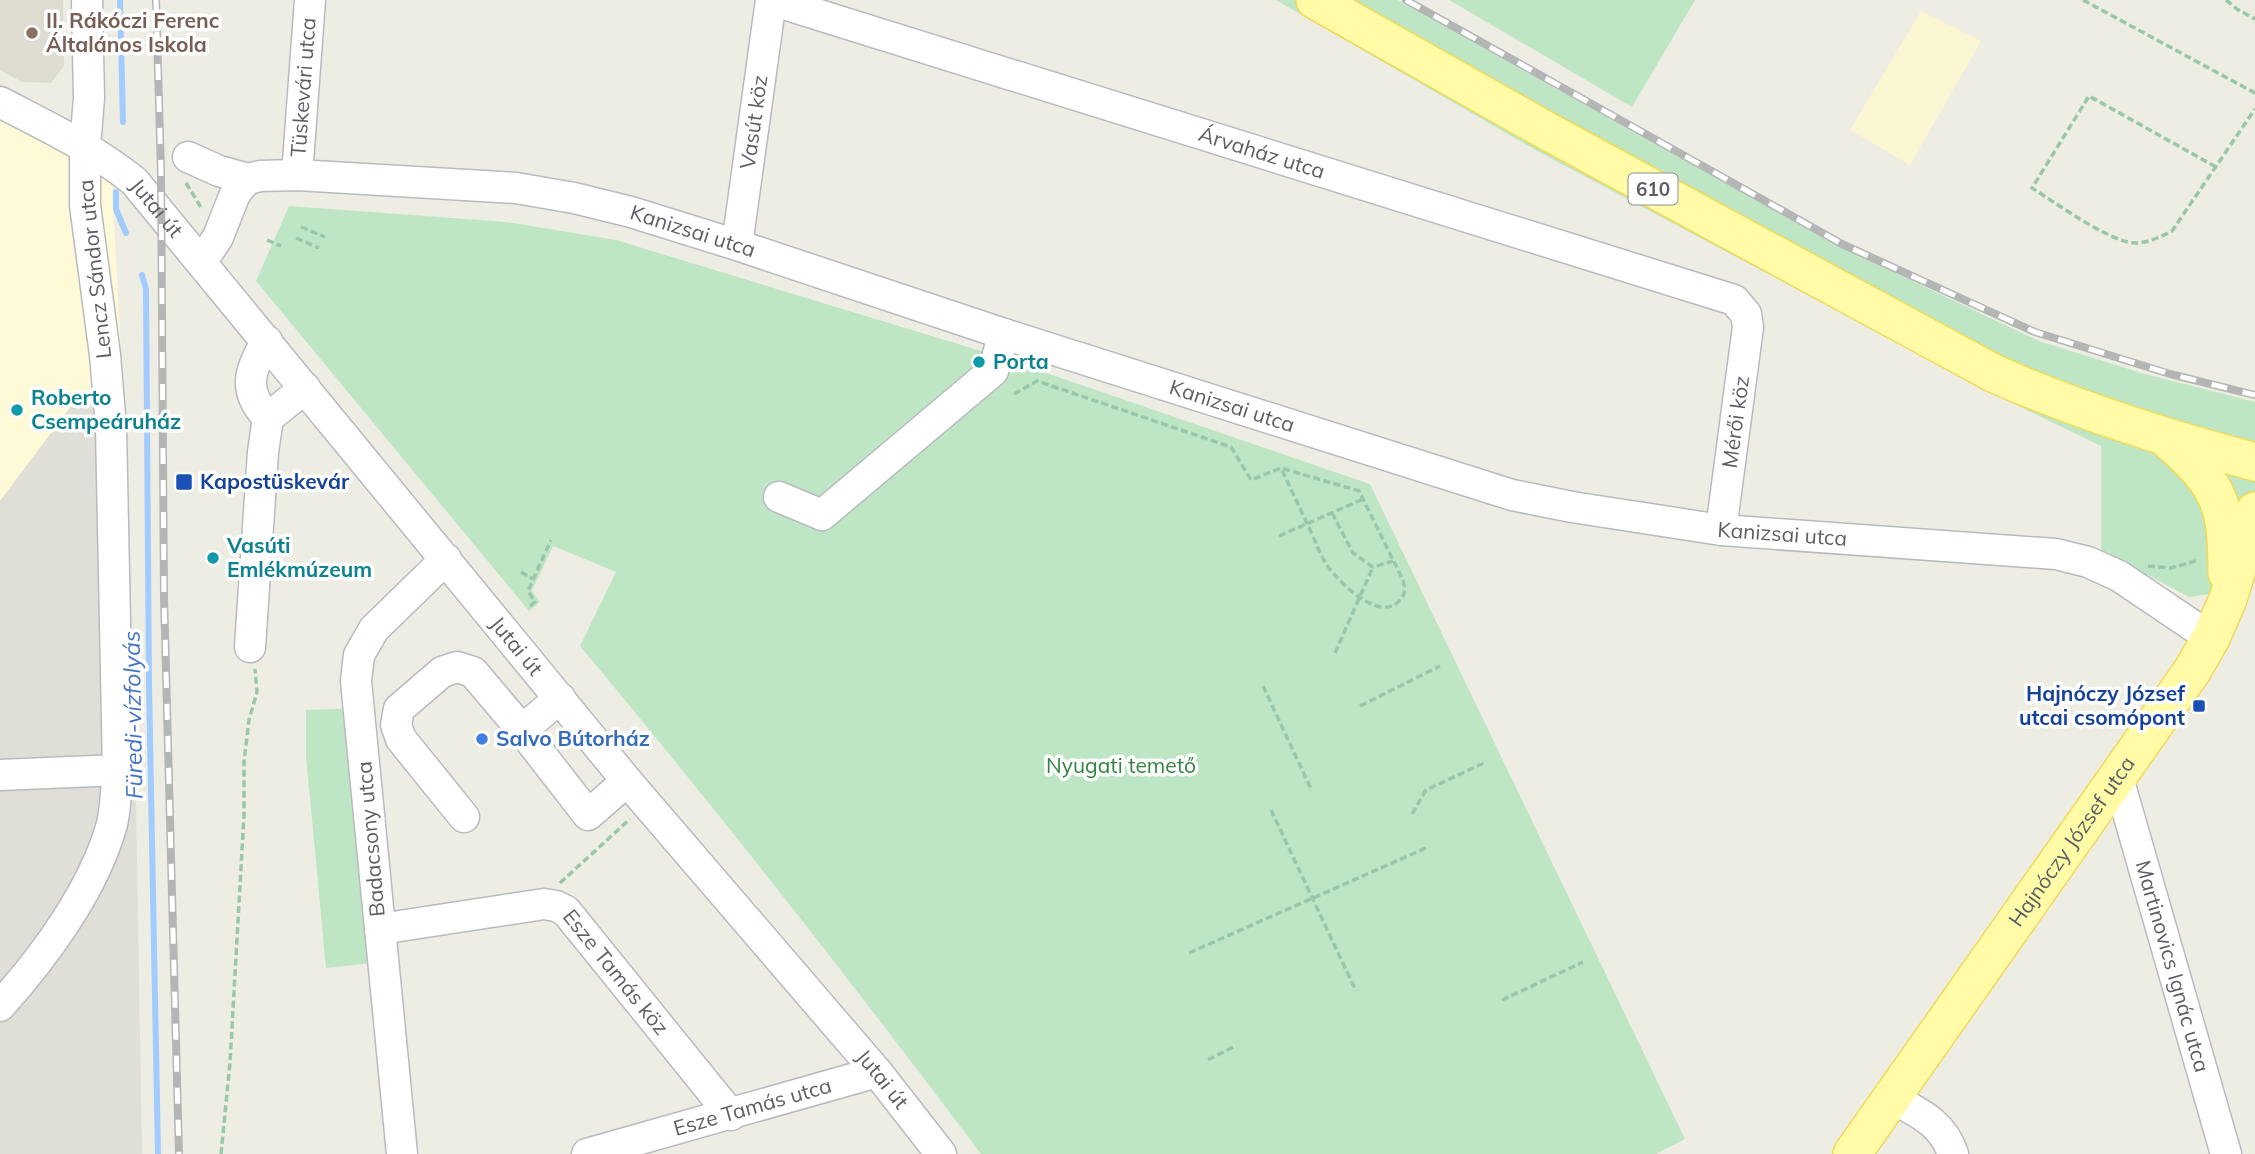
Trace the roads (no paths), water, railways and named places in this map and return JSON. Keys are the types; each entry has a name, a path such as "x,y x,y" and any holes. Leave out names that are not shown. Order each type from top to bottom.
{"main road":[{"name":"610","path":"1315,0 1548,131 1993,373 2082,410 2255,462"},
{"path":"2166,437 2197,466 2214,489 2241,552 2228,599"},
{"name":"Hajnóczy József utca","path":"1852,1154 2192,671 2211,639 2228,599 2255,511"}],"street":[{"name":"Lencz Sándor utca","path":"0,1006 51,943 90,878 112,822 118,770 111,427 105,355 85,205 85,146 89,98 87,0"},
{"name":"Tüskevári utca","path":"297,175 310,0"},
{"name":"Vasút köz","path":"737,245 771,0"},
{"name":"Árvaház utca","path":"771,0 1717,293 1734,300 1746,314"},
{"path":"0,102 85,146"},
{"name":"Jutai út","path":"85,146 134,181 202,261 627,781 877,1072 941,1154"},
{"name":"Kanizsai utca","path":"188,157 219,171 248,179 274,174 297,175 516,188 573,198 631,212 737,245 1004,334 1512,495 1721,530 2056,554 2088,562 2119,576 2211,639"},
{"path":"202,261 218,237 235,194 248,179"},
{"name":"Mérői köz","path":"1721,530 1747,340 1746,314"},
{"path":"779,497 822,515 993,371 1004,334"},
{"path":"267,341 254,361 251,386 257,406 268,418"},
{"path":"250,647 262,452 268,418 305,388"},
{"name":"Badacsony utca","path":"402,1154 356,681 359,655 373,629 446,559"},
{"path":"464,817 401,739 396,725 399,709 442,672 457,667 473,673 522,730 588,815 627,781"},
{"path":"522,730 560,698"},
{"path":"0,775 118,770"},
{"name":"Martinovics Ignác utca","path":"2118,778 2227,1154"},
{"name":"Esze Tamás köz","path":"380,929 544,904 566,911 731,1115"},
{"name":"Esze Tamás utca","path":"587,1154 877,1072"},
{"path":"1892,1098 1933,1121 1950,1143 1953,1154"}],"waterway":[{"name":"Füredi-vízfolyás","path":"120,0 123,122"},
{"name":"Füredi-vízfolyás","path":"116,192 116,209 126,233"},
{"name":"Füredi-vízfolyás","path":"142,275 146,289 149,684 158,1154"}],"railway":[{"path":"156,0 161,172 164,597 179,1154"},
{"path":"1406,0 1842,244 2035,332 2170,374 2255,395"}],"place":[{"name":"II. Rákóczi Ferenc Általános Iskola","path":"32,33"},
{"name":"Porta","path":"979,362"},
{"name":"Roberto Csempeáruház","path":"17,410"},
{"name":"Kapostüskevár","path":"184,482"},
{"name":"Vasúti Emlékmúzeum","path":"213,558"},
{"name":"Hajnóczy József utcai csomópont","path":"2199,706"},
{"name":"Salvo Bútorház","path":"482,739"}],"park label":[{"name":"Nyugati temető","path":"1121,766"}]}
